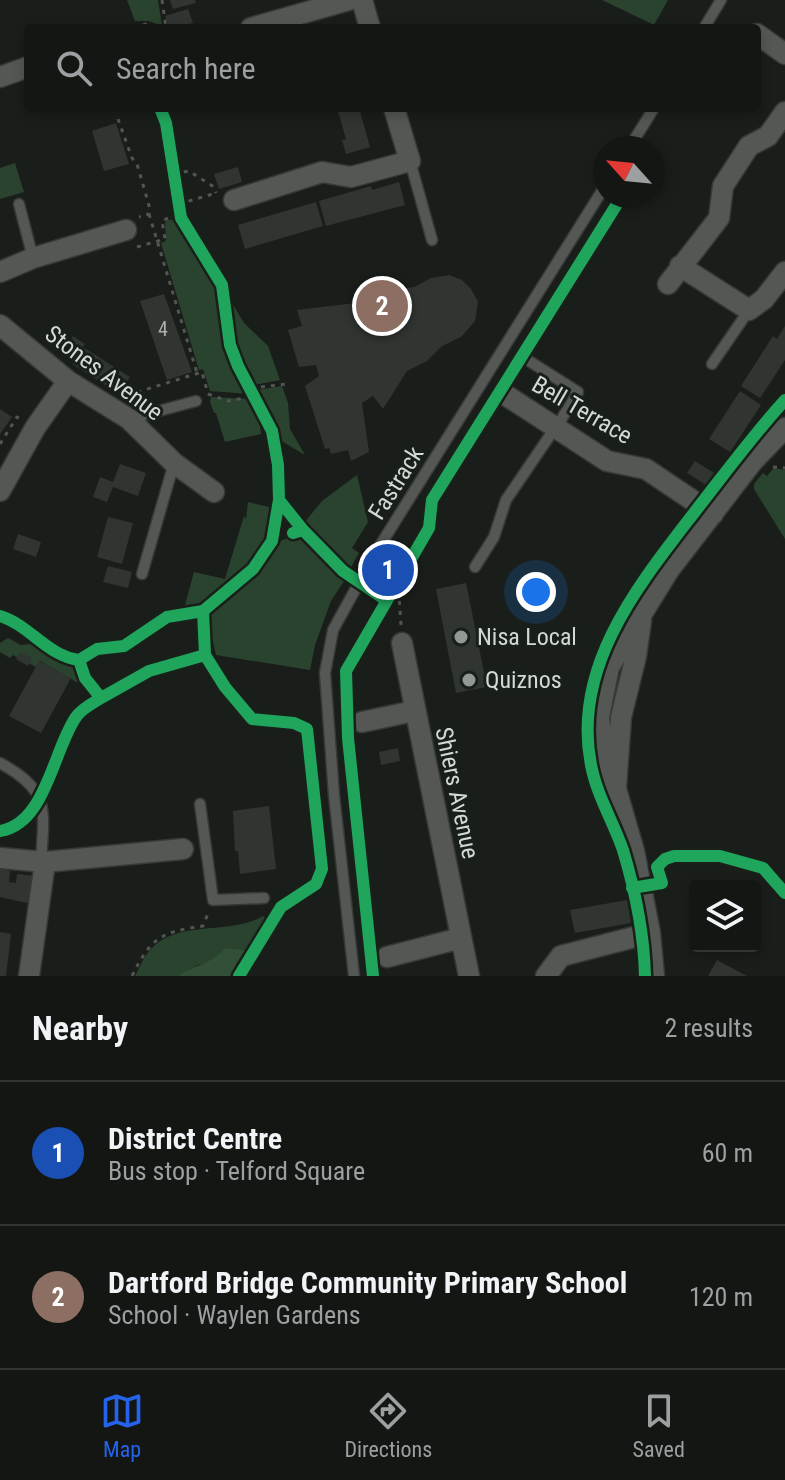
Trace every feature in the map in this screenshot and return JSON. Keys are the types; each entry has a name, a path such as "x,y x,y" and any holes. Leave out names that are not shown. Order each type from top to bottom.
{"street":[{"path":"265,24 349,0"},
{"path":"362,0 369,24"},
{"path":"761,37 785,54"},
{"path":"0,77 24,68"},
{"path":"231,197 322,172 351,177 410,161 395,112"},
{"path":"668,284 719,218 723,186 749,146 768,136 785,112"},
{"path":"0,272 33,258 126,230"},
{"path":"680,266 749,310 764,299 785,272"},
{"name":"Stones Avenue","path":"0,325 68,381 129,419 174,463 214,492"},
{"path":"0,491 35,428 68,381"},
{"name":"Bell Terrace","path":"507,396 612,464 649,471 713,514"},
{"path":"654,976 650,933 634,851 616,789 621,717 636,656 642,613 669,570 753,461 785,428"},
{"path":"402,643 414,711"},
{"name":"Shiers Avenue","path":"362,722 414,711 469,976"},
{"path":"0,858 43,862 183,849"},
{"path":"29,976 43,862"},
{"path":"546,976 561,956 650,933"},
{"path":"387,957 461,938"}],"lane":[{"path":"706,24 721,0"},
{"path":"636,136 652,112"},
{"path":"410,161 432,240"},
{"path":"19,204 33,258"},
{"name":"Fastrack","path":"354,976 334,795 325,673 333,630 376,552 593,205"},
{"path":"712,364 749,310"},
{"path":"475,567 494,537 506,500 578,392 529,361"},
{"path":"129,419 196,401"},
{"path":"142,574 174,463"},
{"path":"0,763 22,776 35,789 43,816 43,862"},
{"path":"200,804 213,900 264,898"},
{"path":"183,849 204,846"}],"path":[{"path":"162,0 166,13 162,14 165,24"},
{"path":"127,14 131,24"},
{"path":"118,119 137,164 197,373"},
{"path":"186,230 179,208 173,167 189,171 231,197"},
{"path":"158,242 165,239 162,221 179,208 231,197"},
{"path":"126,230 127,221 149,214"},
{"path":"106,403 202,372 208,394 228,401 288,384"},
{"path":"386,600 406,568"},
{"path":"398,581 402,643"},
{"path":"132,976 144,953 159,939 181,929 203,926 213,900"}],"green space":[{"path":"127,0 158,0 162,24 135,21"},
{"path":"602,0 668,0 652,24"},
{"path":"15,163 24,192 0,199 0,168"},
{"path":"167,220 176,220 215,282 228,352 249,394 210,391 203,369 199,370 161,243 166,241"},
{"path":"229,298 244,323 268,346 280,380 254,385 247,375 235,343"},
{"path":"282,386 288,403 290,429 305,455 278,439 257,390"},
{"path":"211,397 252,399 259,416 261,434 225,442 210,402"},
{"path":"774,468 785,470 785,539 754,489 754,484 763,473 767,476"},
{"path":"357,475 368,522 352,548 359,553 349,571 327,552 304,523 322,501"},
{"path":"248,502 273,508 263,552 209,603 184,609 194,572 225,579 244,516 246,519"},
{"path":"299,535 346,578 331,601 315,645 310,670 216,655 207,616 248,583 282,540"},
{"path":"8,638 21,645 32,644 31,638 50,654 75,666 85,687 40,661 36,667 0,652 0,643"},
{"path":"263,916 268,921 250,950 225,948 213,962 198,965 178,976 135,976 144,958 162,940 190,931 250,922"},
{"path":"225,948 250,950 234,976 178,976 214,958"}],"building":[{"path":"170,0 195,0 196,3 173,9"},
{"path":"188,9 193,23 168,24 165,16"},
{"path":"338,112 360,112 370,147 346,154 342,140 346,139"},
{"path":"116,123 129,164 104,171 92,131"},
{"path":"238,167 242,182 219,189 214,174"},
{"path":"399,182 405,205 326,226 319,201 371,186 372,190"},
{"path":"316,202 323,226 245,249 238,225"},
{"path":"449,275 462,280 471,289 478,302 475,321 461,337 442,346 427,361 407,371 383,409 373,396 362,403 369,452 351,461 348,450 331,454 329,448 325,449 305,386 319,376 316,365 299,367 288,330 302,326 297,310 372,301 392,290 414,287 431,278"},
{"path":"164,294 192,372 167,380 140,301"},
{"path":"785,326 785,360 760,398 741,386 773,336 777,339"},
{"path":"73,336 85,344 83,347 130,377 119,394 72,364 74,361 62,353"},
{"path":"740,391 761,405 730,452 709,439"},
{"path":"0,409 12,417 0,434"},
{"path":"695,461 714,473 706,485 687,473"},
{"path":"120,464 146,473 138,496 113,487 107,502 93,497 100,477 113,482"},
{"path":"108,517 133,523 122,564 97,557"},
{"path":"18,534 41,542 36,557 13,549"},
{"path":"108,566 132,572 128,588 103,582"},
{"path":"466,583 487,687 456,693 436,589"},
{"path":"20,652 32,658 28,666 16,659"},
{"path":"39,661 71,678 41,733 9,716"},
{"path":"398,748 400,761 381,765 379,752"},
{"path":"269,806 276,869 240,874 238,851 235,851 233,811"},
{"path":"0,869 10,871 9,882 16,883 17,874 35,876 31,904 0,897"},
{"path":"627,900 631,923 575,933 570,910"},
{"path":"0,932 11,934 6,976 0,976"},
{"path":"717,960 747,976 708,976"}],"cycle path":[{"path":"162,112 181,218 222,285 230,345 272,431 278,465 279,500 303,530"},
{"path":"373,976 348,738 346,671 429,528 432,500 614,208"},
{"path":"645,976 641,929 631,881 623,850 591,765 588,728 591,693 601,659 634,596 697,509 785,400"},
{"path":"205,655 203,611 253,569 272,541 279,500"},
{"path":"293,533 303,530 343,571 386,600"},
{"path":"0,616 11,620 57,653 79,660 97,649 124,646 167,617 203,611"},
{"path":"101,698 149,671 205,655 225,687 252,719 294,723 307,729 322,869 316,884 281,907 239,976"},
{"path":"0,831 16,825 28,815 47,784 76,717 101,698 85,678 79,660"},
{"path":"632,888 662,883 657,867 665,859 674,856 720,856 763,868 785,893"}],"place":[{"name":"Dartford Bridge Community Primary School","path":"382,306"},
{"name":"District Centre","path":"388,570"},
{"name":"Nisa Local","path":"461,637"},
{"name":"Quiznos","path":"469,680"}]}
